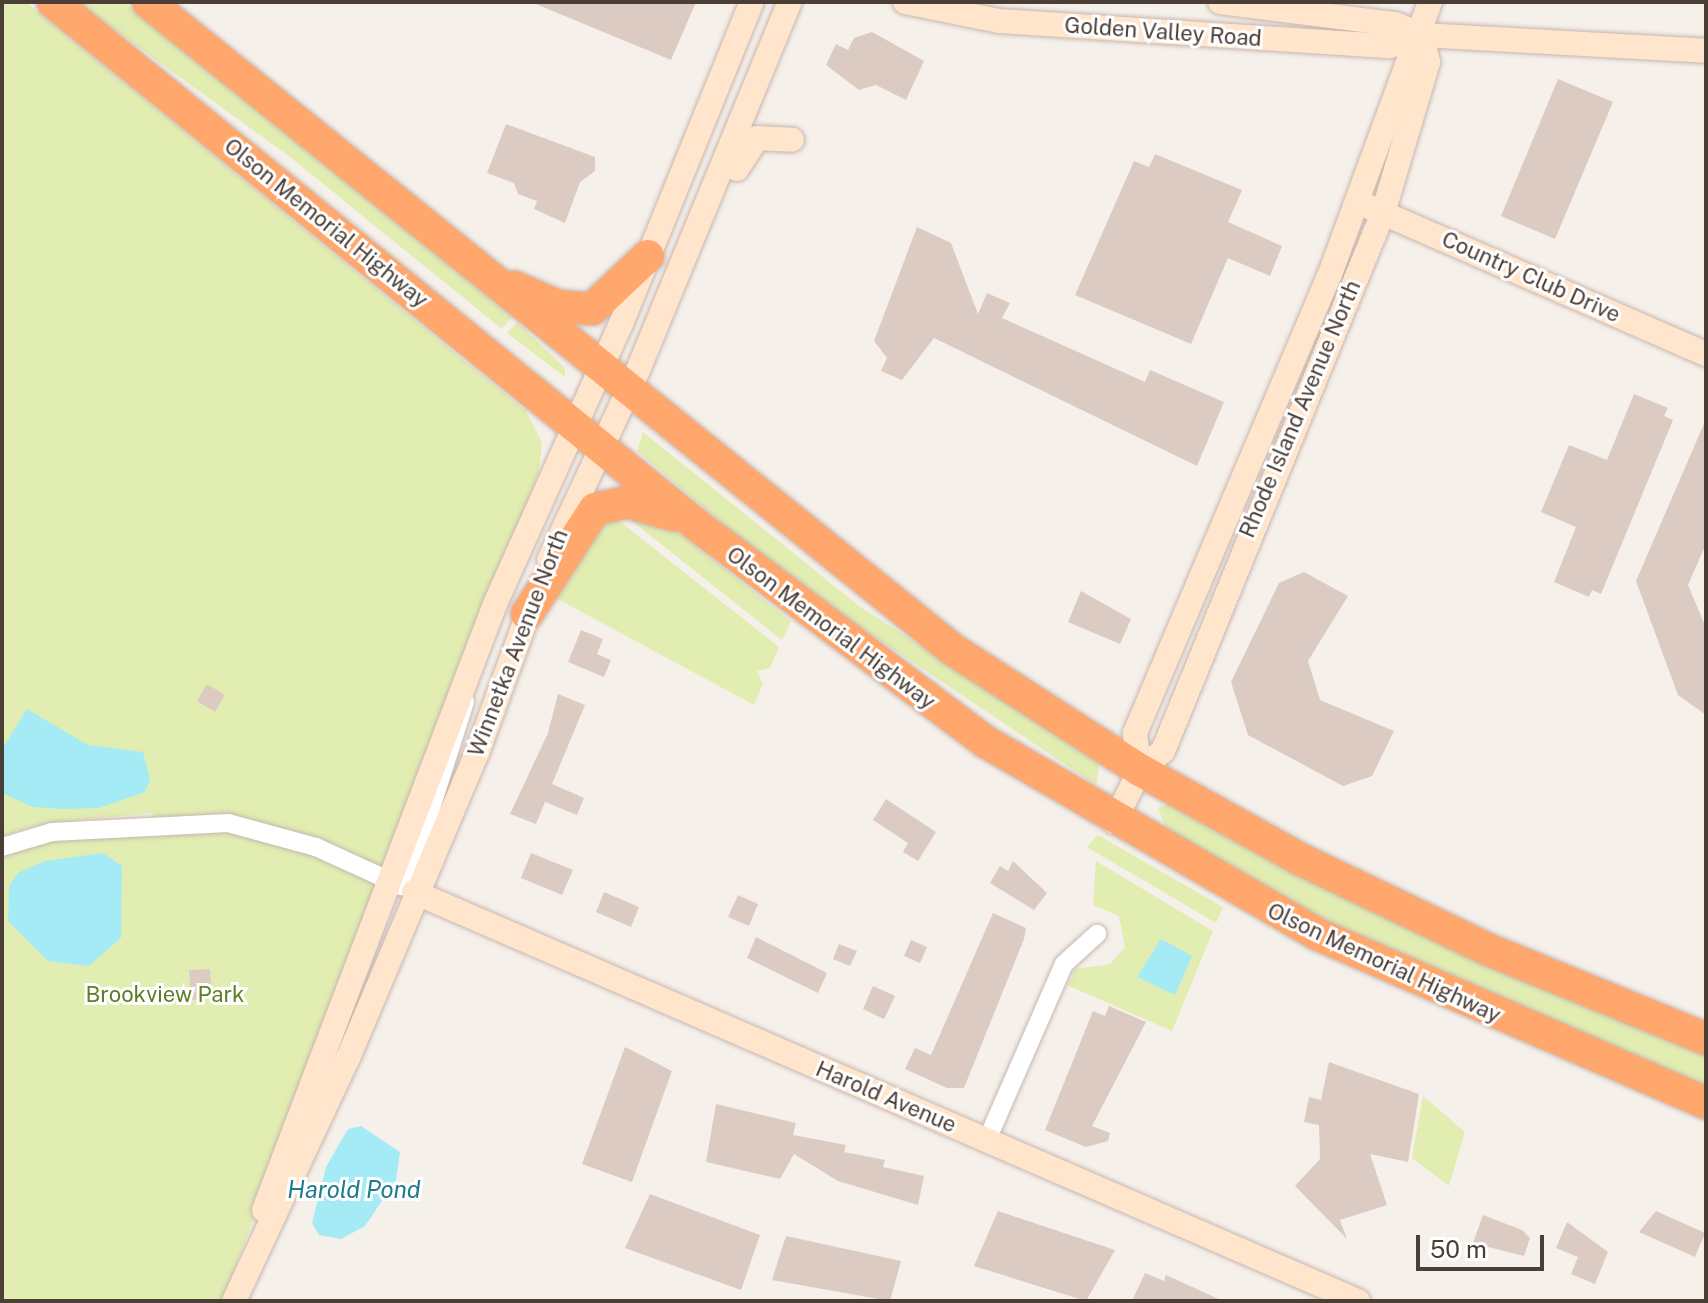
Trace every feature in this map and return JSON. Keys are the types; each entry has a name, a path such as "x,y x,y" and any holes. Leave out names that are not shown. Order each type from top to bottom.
{"highway":[{"name":"Olson Memorial Highway","path":"53,2 694,523 921,697 1114,822 1392,970 1706,1103"},
{"path":"148,2 875,593 1140,770 1401,910 1706,1039"},
{"path":"479,272 586,310 616,293 648,256"},
{"path":"527,614 595,509 639,503 694,523"}],"street":[{"name":"Winnetka Avenue North","path":"238,1291 468,676 572,423 599,370 648,256 752,2"},
{"name":"Winnetka Avenue North","path":"238,1291 322,1116 414,892 477,753 527,614 600,445 627,392 790,2"},
{"name":"Golden Valley Road","path":"905,2 989,20 1122,29 1390,46 1422,35"},
{"name":"Golden Valley Road","path":"1220,2 1395,24 1422,35 1706,51"},
{"name":"Rhode Island Avenue North","path":"1140,770 1135,733 1356,201 1401,66 1422,35 1430,2"},
{"name":"Rhode Island Avenue North","path":"1114,822 1140,770 1163,751 1383,213 1428,62 1422,35"},
{"path":"682,264 708,238 746,146 757,138 792,140 768,121 753,94"},
{"name":"Country Club Drive","path":"1356,201 1706,354"},
{"path":"414,892 410,874 458,741 468,676"},
{"path":"2,847 52,832 201,821 277,834 414,892"},
{"name":"Harold Avenue","path":"414,892 1358,1301"},
{"path":"987,1140 1064,964 1097,934"}],"green space":[{"name":"Brookview Park","path":"2,2 26,2 526,411 542,443 539,472 222,1301 2,1301 2,857 39,843 148,832 153,813 47,823 2,836"},
{"path":"76,2 124,2 512,317 502,329 290,157"},
{"path":"517,322 565,368 565,377 507,333"},
{"path":"643,432 859,606 1100,761 1096,785 787,578 637,451"},
{"path":"623,514 660,518 791,621 782,640"},
{"path":"618,520 779,647 770,668 757,671 763,684 754,705 556,598 593,523"},
{"path":"1170,803 1706,1051 1706,1090 1326,926 1167,831 1158,808"},
{"path":"1098,835 1223,907 1216,923 1087,847"},
{"path":"1096,861 1213,931 1172,1031 1067,985 1076,969 1110,964 1125,947 1119,916 1093,905"},
{"path":"1423,1096 1465,1132 1449,1186 1412,1158"}],"water":[{"path":"27,709 88,745 143,752 150,779 145,792 99,808 64,809 33,807 2,793 2,749"},
{"path":"103,853 122,866 121,938 89,966 48,961 8,921 9,886 18,873 45,861"},
{"path":"1161,939 1192,956 1175,995 1137,977"},
{"name":"Harold Pond","path":"361,1126 400,1152 396,1180 365,1226 341,1239 319,1235 312,1223 326,1167 348,1129"}],"building":[{"path":"531,2 696,2 671,60"},
{"path":"872,32 924,61 906,100 876,85 859,90 826,65 836,44 848,50 854,38"},
{"path":"1558,79 1613,102 1555,239 1501,216"},
{"path":"506,124 595,157 595,171 580,182 565,223 534,209 537,201 518,194 514,183 487,173"},
{"path":"1155,154 1242,190 1228,222 1282,246 1270,276 1228,258 1191,344 1075,295 1134,161 1149,167"},
{"path":"917,227 951,243 978,314 987,293 1010,303 1002,318 1145,382 1150,370 1224,402 1197,466 934,338 902,380 881,371 887,358 874,341"},
{"path":"1634,394 1668,408 1664,416 1673,420 1601,594 1592,590 1589,597 1554,582 1576,527 1541,512 1569,445 1607,460"},
{"path":"1706,419 1706,544 1688,585 1706,628 1706,715 1678,695 1636,581"},
{"path":"1304,572 1348,596 1308,661 1320,700 1394,731 1372,776 1343,786 1248,735 1231,682 1279,583"},
{"path":"1081,591 1131,619 1120,644 1068,622"},
{"path":"581,630 603,639 597,654 611,660 604,677 568,662"},
{"path":"207,684 225,695 215,712 197,701"},
{"path":"558,694 585,705 552,784 584,798 577,815 545,802 536,824 510,814 548,733"},
{"path":"886,799 936,832 918,861 903,852 908,843 873,820"},
{"path":"531,853 573,870 562,895 521,878"},
{"path":"1013,861 1047,893 1034,910 990,883 1000,866 1008,871"},
{"path":"604,892 639,907 631,927 596,912"},
{"path":"738,895 758,904 749,926 728,917"},
{"path":"993,913 1026,928 1024,939 964,1088 947,1088 905,1069 915,1048 931,1055"},
{"path":"756,937 827,973 818,993 747,958"},
{"path":"911,940 927,947 920,963 904,956"},
{"path":"839,944 857,951 850,966 833,959"},
{"path":"210,969 212,999 191,1000 189,970"},
{"path":"873,986 895,996 884,1019 863,1009"},
{"path":"1109,1006 1146,1022 1092,1126 1110,1133 1108,1141 1086,1147 1045,1130 1093,1011 1105,1016"},
{"path":"625,1047 672,1071 632,1182 582,1164"},
{"path":"1329,1062 1419,1094 1408,1162 1370,1154 1387,1205 1340,1220 1347,1239 1295,1186 1320,1159 1319,1125 1304,1122 1309,1097 1321,1100"},
{"path":"716,1104 796,1123 793,1135 846,1145 844,1152 885,1160 883,1167 924,1176 918,1205 838,1181 794,1154 780,1179 706,1162"},
{"path":"650,1194 760,1235 741,1290 625,1248"},
{"path":"998,1211 1115,1250 1086,1301 974,1266"},
{"path":"1656,1211 1705,1233 1695,1257 1639,1232"},
{"path":"1483,1215 1522,1230 1530,1238 1524,1256 1473,1243"},
{"path":"1567,1222 1608,1252 1595,1284 1571,1274 1578,1257 1556,1248"},
{"path":"786,1236 901,1261 890,1301 772,1280"},
{"path":"1145,1273 1164,1281 1166,1275 1223,1301 1132,1301"}]}
